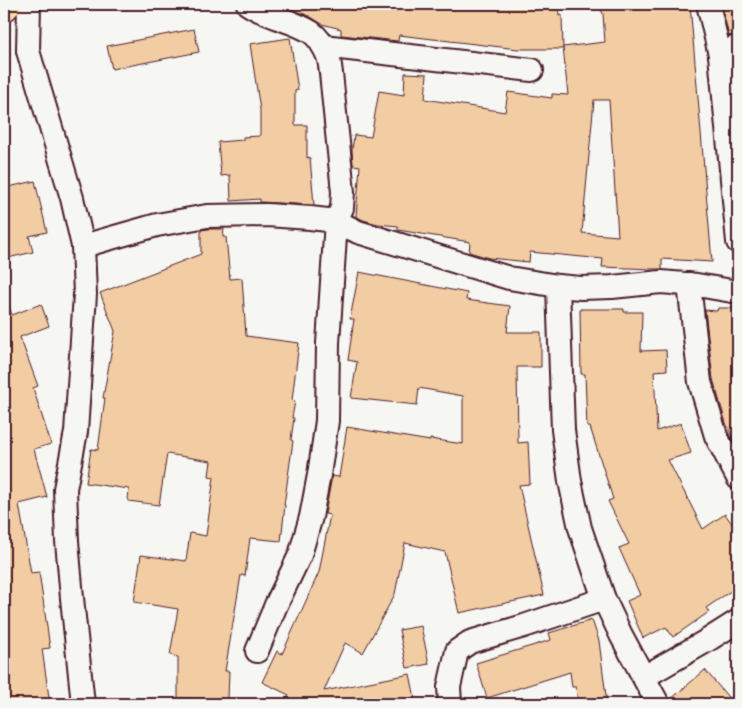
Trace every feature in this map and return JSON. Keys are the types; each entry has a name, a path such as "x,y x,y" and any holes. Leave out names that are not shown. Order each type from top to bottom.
{"highway":[{"path":"4,7 7,4"}],"street":[{"path":"29,4 28,51 72,198 84,246 85,294 76,432 65,489 67,541 83,704"},
{"path":"248,4 261,12 280,18 313,33 328,55 343,192 342,208 336,221 328,344 327,421 319,475 311,517 300,555 257,651"},
{"path":"708,4 729,50 738,242"},
{"path":"323,46 532,70"},
{"path":"84,246 157,225 207,216 267,215 336,221 358,232 509,278 581,288 660,282 697,285 738,292"},
{"path":"688,284 700,382 716,436 738,478"},
{"path":"558,286 563,430 570,481 580,528 604,599 658,704"},
{"path":"450,704 449,686 457,652 470,642 604,599"},
{"path":"644,677 738,621"}],"building":[{"path":"278,4 558,4 559,16 562,15 563,49 518,49 399,35 398,41 341,35 341,29 322,24 309,16"},
{"path":"599,4 690,4 712,262 662,259 662,269 654,269 602,267 603,259 530,252 529,262 489,258 469,252 470,242 398,230 398,226 378,224 356,216 360,166 353,165 354,135 371,137 379,91 404,95 405,73 427,74 425,99 505,112 508,92 552,98 552,94 568,95 563,47 605,42 603,14","holes":["594,100 609,100 618,236 582,233"]},
{"path":"721,4 738,4 738,33 729,36"},
{"path":"194,29 199,52 112,69 107,46"},
{"path":"290,38 298,90 295,91 295,125 307,125 307,158 310,157 314,205 260,202 260,199 231,201 230,175 221,176 218,142 243,140 243,137 260,136 260,110 250,44"},
{"path":"35,181 47,232 29,236 33,252 4,259 4,188"},
{"path":"224,229 223,237 226,237 230,279 242,278 246,336 299,343 292,400 295,401 292,418 294,418 291,440 293,441 281,541 250,538 245,576 241,575 225,671 229,671 228,699 178,698 178,657 170,655 178,609 134,602 141,555 186,561 190,533 206,536 214,477 209,476 211,461 167,454 159,505 128,501 129,489 86,483 91,449 98,450 105,398 103,398 115,331 100,293 201,254 201,230"},
{"path":"359,272 467,293 466,300 510,306 507,332 541,332 541,367 517,367 518,443 528,442 530,484 519,485 544,595 459,613 445,552 405,543 395,594 363,653 345,643 324,691 410,674 415,698 384,704 285,704 289,695 262,682 277,651 282,654 319,572 330,515 325,514 332,476 339,477 347,427 430,441 430,439 463,444 463,396 419,388 417,405 351,398 357,362 348,360 354,319 350,319"},
{"path":"6,298 12,315 41,304 49,326 20,337 38,386 33,388 51,444 34,449 47,497 19,504 31,573 39,572 50,648 42,649 50,704 4,704 4,299"},
{"path":"718,308 738,308 738,450 726,423 713,379 705,310 717,311"},
{"path":"580,309 624,309 624,312 642,312 641,351 666,350 667,370 654,371 657,431 681,423 691,453 668,460 703,529 725,514 738,532 738,586 706,608 709,612 673,637 666,627 643,638 627,601 640,595 619,548 629,544 608,501 613,499 590,427 587,427 585,374 581,374"},
{"path":"592,620 599,641 607,704 578,704 576,687 572,687 570,672 487,698 476,663 551,640 549,633"},
{"path":"421,626 429,664 407,668 399,630"},
{"path":"705,670 734,704 671,704 670,700"}]}
